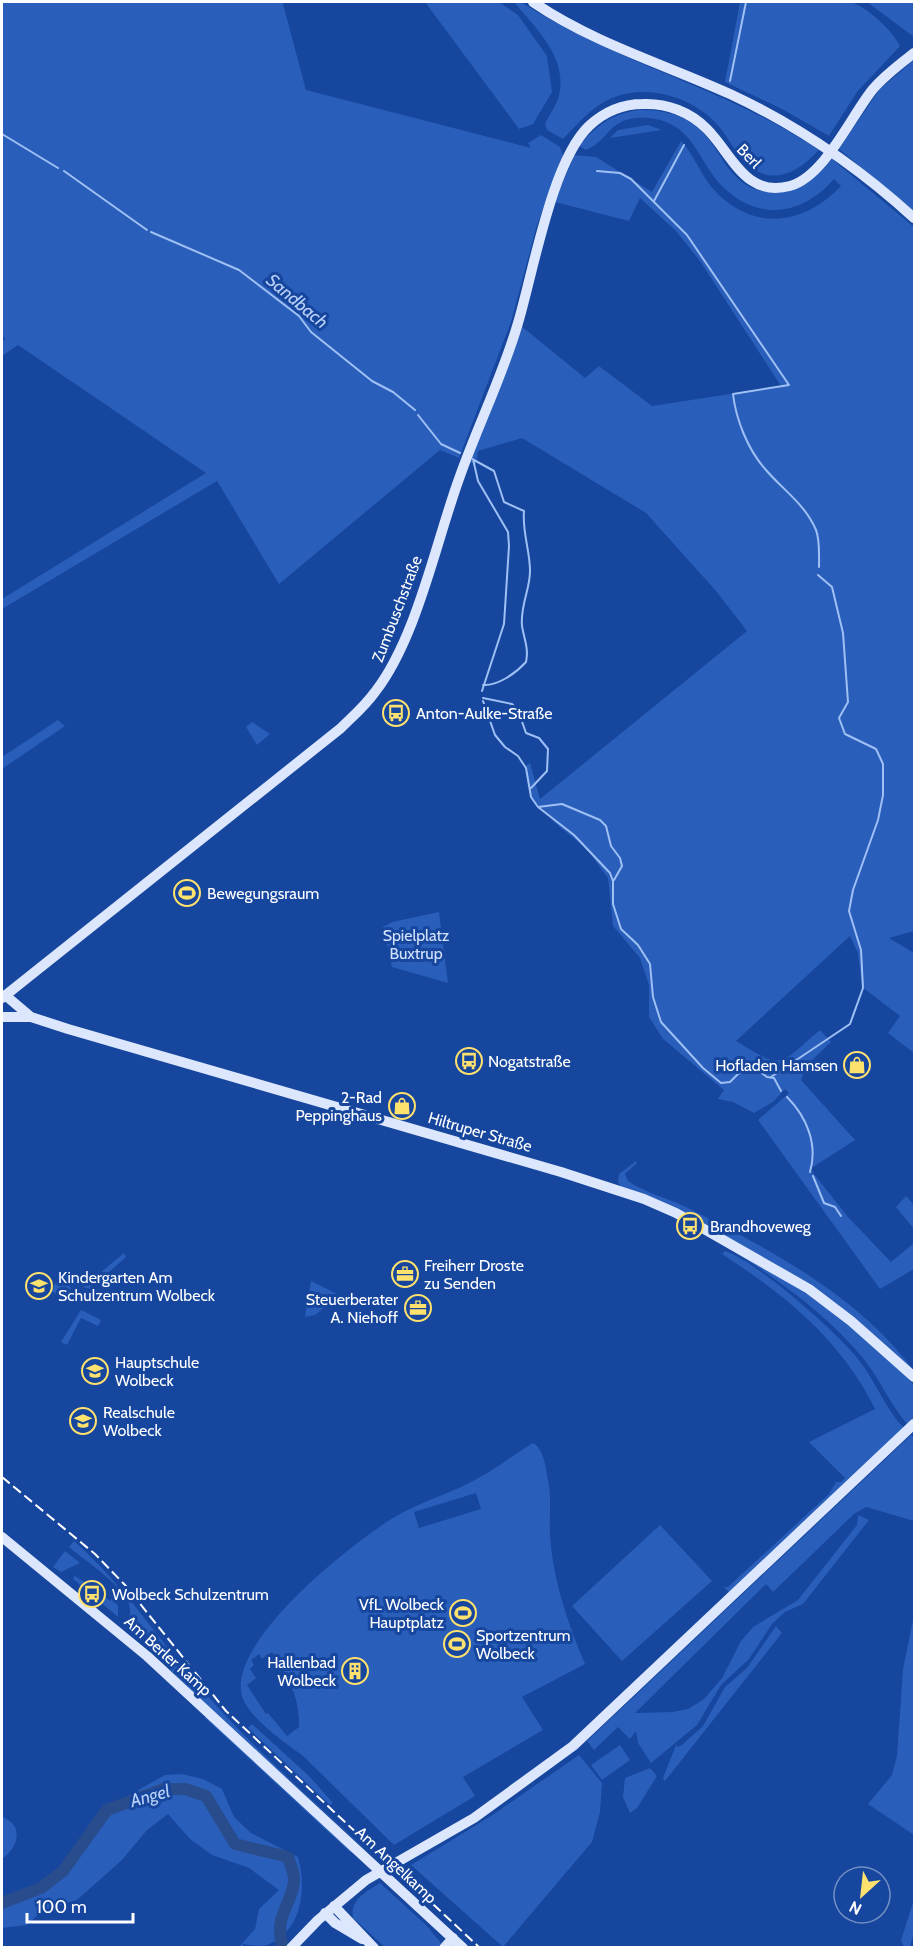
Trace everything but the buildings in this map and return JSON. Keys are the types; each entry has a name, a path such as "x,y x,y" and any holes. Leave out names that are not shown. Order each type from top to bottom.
{"street":[{"path":"532,2 616,47 730,94 787,123 852,164 915,218"},
{"name":"Berl","path":"572,149 587,128 608,112 635,104 655,104 676,108 692,117 707,129 740,172 758,184 776,188 792,185 807,177 819,165 875,86 915,53"},
{"name":"Zumbuschstraße","path":"3,996 341,728 376,692 404,642 465,461 509,352 539,240 572,149"},
{"name":"Hiltruper Straße","path":"3,996 31,1017 561,1172 644,1199 684,1218 809,1288 915,1377"},
{"path":"2,1017 31,1017"},
{"path":"291,1947 330,1909 366,1880 474,1818 573,1746 630,1695 915,1424"},
{"name":"Am Berler Kamp","path":"2,1537 147,1656 308,1805"},
{"name":"Am Angelkamp","path":"308,1805 462,1947"},
{"path":"330,1909 371,1945"},
{"path":"444,1947 453,1938"}],"green space":[{"path":"2,2 285,2 283,4 306,90 531,148 528,143 541,135 560,147 563,155 537,225 511,322 459,458 440,450 279,584 217,481 2,609 2,599 206,473 18,345 2,356 2,342 5,339 2,335"},
{"path":"425,2 499,2 518,15 547,56 552,92 533,124 519,129"},
{"path":"514,2 521,2 594,42 746,109 819,150 790,172 773,176 764,174 743,160 719,127 704,112 680,99 639,92 605,101 563,139 547,130 545,124 559,95 561,81 559,68 548,44"},
{"path":"740,2 852,2 879,21 900,46 857,92 829,136 784,110 725,82"},
{"path":"867,2 914,2 914,37"},
{"path":"914,60 914,211 839,149 879,90"},
{"path":"639,110 666,112 679,116 697,127 708,138 729,169 741,181 755,189 769,192 797,187 822,171 832,159 914,227 914,931 889,938 914,953 914,1053 888,1033 900,1016 862,987 858,953 850,936 736,1041 773,1060 787,1057 820,1030 831,1042 807,1065 801,1080 855,1140 810,1169 848,1217 891,1262 914,1243 914,1269 880,1289 758,1120 789,1093 785,1089 773,1102 754,1113 733,1102 718,1099 724,1090 663,1039 649,1017 649,985 640,958 613,926 608,878 586,848 555,823 531,797 525,766 530,763 540,799 747,631 716,591 646,513 522,438 478,451 476,464 470,462 520,325 585,378 599,366 652,406 781,386 700,261 676,231 640,198 629,221 555,202 574,155 596,157 652,192 681,141 715,191 730,204 746,213 762,218 779,219 795,216 827,199 841,186 834,179 822,191 795,207 780,210 751,206 723,187 685,135 663,121 648,118 625,120 611,129 594,146 586,150 579,146 605,122 620,114"},
{"path":"648,125 662,130 610,138 618,130"},
{"path":"58,720 65,726 2,769 2,757"},
{"path":"252,722 270,734 257,745 246,727"},
{"name":"Spielplatz Buxtrup","path":"439,912 448,983 392,967 383,927 392,922"},
{"path":"636,1161 637,1163 625,1174 628,1181 686,1207 748,1239 810,1276 867,1320 892,1344 914,1371 835,1303 622,1188 618,1182 619,1174"},
{"path":"906,1196 914,1205 914,1229 896,1207"},
{"path":"725,1246 786,1279 829,1308 906,1376 914,1385 913,1419 908,1425 868,1364 832,1325 780,1283"},
{"path":"725,1251 739,1257 776,1283 836,1335 861,1363 904,1428 731,1594 724,1587 728,1587 829,1494 836,1482 841,1482 845,1478 809,1442 875,1409 846,1361 828,1340 789,1303 722,1254"},
{"path":"124,1253 126,1257 90,1289 83,1287"},
{"path":"58,1279 64,1280 71,1288 62,1297 51,1291"},
{"path":"311,1281 339,1295 315,1315 305,1317"},
{"path":"81,1310 101,1320 98,1326 81,1318 67,1345 61,1342"},
{"path":"911,1435 914,1438 914,1521 866,1507 854,1514 773,1592 766,1584 635,1713 673,1712 688,1709 704,1699 722,1678 741,1641 753,1627 798,1600 857,1525 858,1515 869,1520 803,1604 785,1612 772,1624 749,1659 721,1685 697,1725 651,1763 638,1743 636,1731 630,1739 618,1727 594,1750 587,1741"},
{"name":"Sportzentrum Wolbeck","path":"533,1443 540,1450 544,1459 550,1494 550,1535 554,1569 567,1617 585,1664 522,1697 543,1730 463,1777 475,1796 394,1845 302,1755 269,1730 253,1714 243,1699 242,1677 252,1651 270,1625 322,1572 349,1549 393,1518 471,1482","holes":["476,1493 481,1509 419,1528 414,1512","272,1652 288,1679 299,1716 299,1727 287,1736 268,1713 266,1714 247,1685 256,1678 250,1669 254,1665 251,1660 259,1654 262,1659"]},
{"path":"660,1525 712,1581 622,1661 572,1606"},
{"path":"74,1541 110,1577 225,1716 379,1862 199,1698 127,1627 130,1616 128,1601 114,1584 69,1547"},
{"path":"65,1551 80,1563 61,1572 53,1567"},
{"path":"75,1576 95,1589 91,1594 73,1579"},
{"path":"104,1596 110,1601 112,1598 118,1606 118,1617 99,1601"},
{"path":"914,1615 914,1835 868,1804 892,1775 897,1756 903,1669"},
{"path":"776,1626 782,1633 665,1781 663,1778 676,1745 678,1747 682,1745 703,1726 725,1687 747,1668"},
{"path":"205,1718 351,1850 351,1853"},
{"path":"252,1724 309,1776 333,1803 330,1805 248,1728"},
{"path":"620,1745 630,1760 602,1780 591,1765"},
{"path":"579,1755 602,1783 600,1812 592,1842 503,1947 411,1865 491,1816"},
{"path":"650,1768 657,1776 637,1808 630,1813 623,1797 625,1778"},
{"path":"182,1774 203,1779 222,1789 234,1817 251,1833 298,1857 302,1882 299,1908 295,1920 279,1939 264,1946 243,1944 243,1947 239,1947 255,1929 259,1909 279,1890 249,1868 212,1855 190,1839 168,1814 147,1830 122,1860 77,1900 43,1910 27,1925 2,1928 2,1903 41,1888 63,1871 107,1810 165,1775"},
{"path":"2,1817 14,1825 17,1837 12,1849 2,1859"},
{"path":"380,1883 426,1925 441,1943 439,1947 385,1947 353,1918 357,1901"},
{"path":"914,1900 914,1932 910,1947 904,1947 901,1940"}],"waterway":[{"path":"730,81 746,2"},
{"name":"Sandbach","path":"2,134 58,168"},
{"path":"654,201 684,145"},
{"name":"Sandbach","path":"64,171 147,230"},
{"path":"597,171 620,173 631,179 687,235 789,385 733,394 740,424 754,453 766,470 806,512 816,530 819,567"},
{"name":"Sandbach","path":"151,232 239,270 299,316 311,332 372,381 393,392 415,410"},
{"name":"Sandbach","path":"418,415 441,444 460,453"},
{"name":"Sandbach","path":"473,459 478,481 508,532 509,546 504,624 482,691"},
{"name":"Sandbach","path":"474,460 494,471 504,502 524,511 530,571 522,619 527,648 526,662 506,678 483,685"},
{"path":"771,1077 850,1024 863,988 861,950 849,911 853,890 878,820 883,795 883,764 876,749 845,734 839,718 848,702 843,633 832,587 818,575"},
{"name":"Sandbach","path":"483,698 512,704 518,710 526,733 539,738 548,749 547,771 531,788"},
{"name":"Sandbach","path":"483,701 495,735 505,747 518,756 526,768 531,797 538,807 574,835 610,873 613,881 613,904 621,929 638,945 650,964 653,997 661,1022 703,1068 721,1083 730,1082 739,1073 754,1067 767,1077 774,1078 781,1091"},
{"name":"Sandbach","path":"538,807 562,804 600,820 606,826 611,846 620,858 622,866 614,880"},
{"name":"Sandbach","path":"787,1097 800,1113 809,1132 813,1152 810,1172"},
{"name":"Sandbach","path":"813,1176 824,1203 835,1207 841,1216"},
{"name":"Angel","path":"2,1903 41,1888 63,1871 107,1810 164,1789 185,1789 206,1796 235,1844 288,1857 294,1881 281,1919 280,1937 283,1948"}],"railway":[{"path":"2,1477 95,1554 125,1585 226,1711 480,1948"}],"place":[{"name":"Anton-Aulke-Straße","path":"396,713"},
{"name":"Bewegungsraum","path":"187,893"},
{"name":"Nogatstraße","path":"469,1061"},
{"name":"Hofladen Hamsen","path":"857,1065"},
{"name":"2-Rad Peppinghaus","path":"402,1106"},
{"name":"Brandhoveweg","path":"690,1226"},
{"name":"Freiherr Droste zu Senden","path":"405,1274"},
{"name":"Kindergarten Am Schulzentrum Wolbeck","path":"39,1286"},
{"name":"Steuerberater A. Niehoff","path":"418,1308"},
{"name":"Hauptschule Wolbeck","path":"95,1371"},
{"name":"Realschule Wolbeck","path":"83,1421"},
{"name":"Wolbeck Schulzentrum","path":"92,1594"},
{"name":"VfL Wolbeck Hauptplatz","path":"463,1613"},
{"name":"Sportzentrum Wolbeck","path":"457,1644"},
{"name":"Hallenbad Wolbeck","path":"355,1671"}]}
